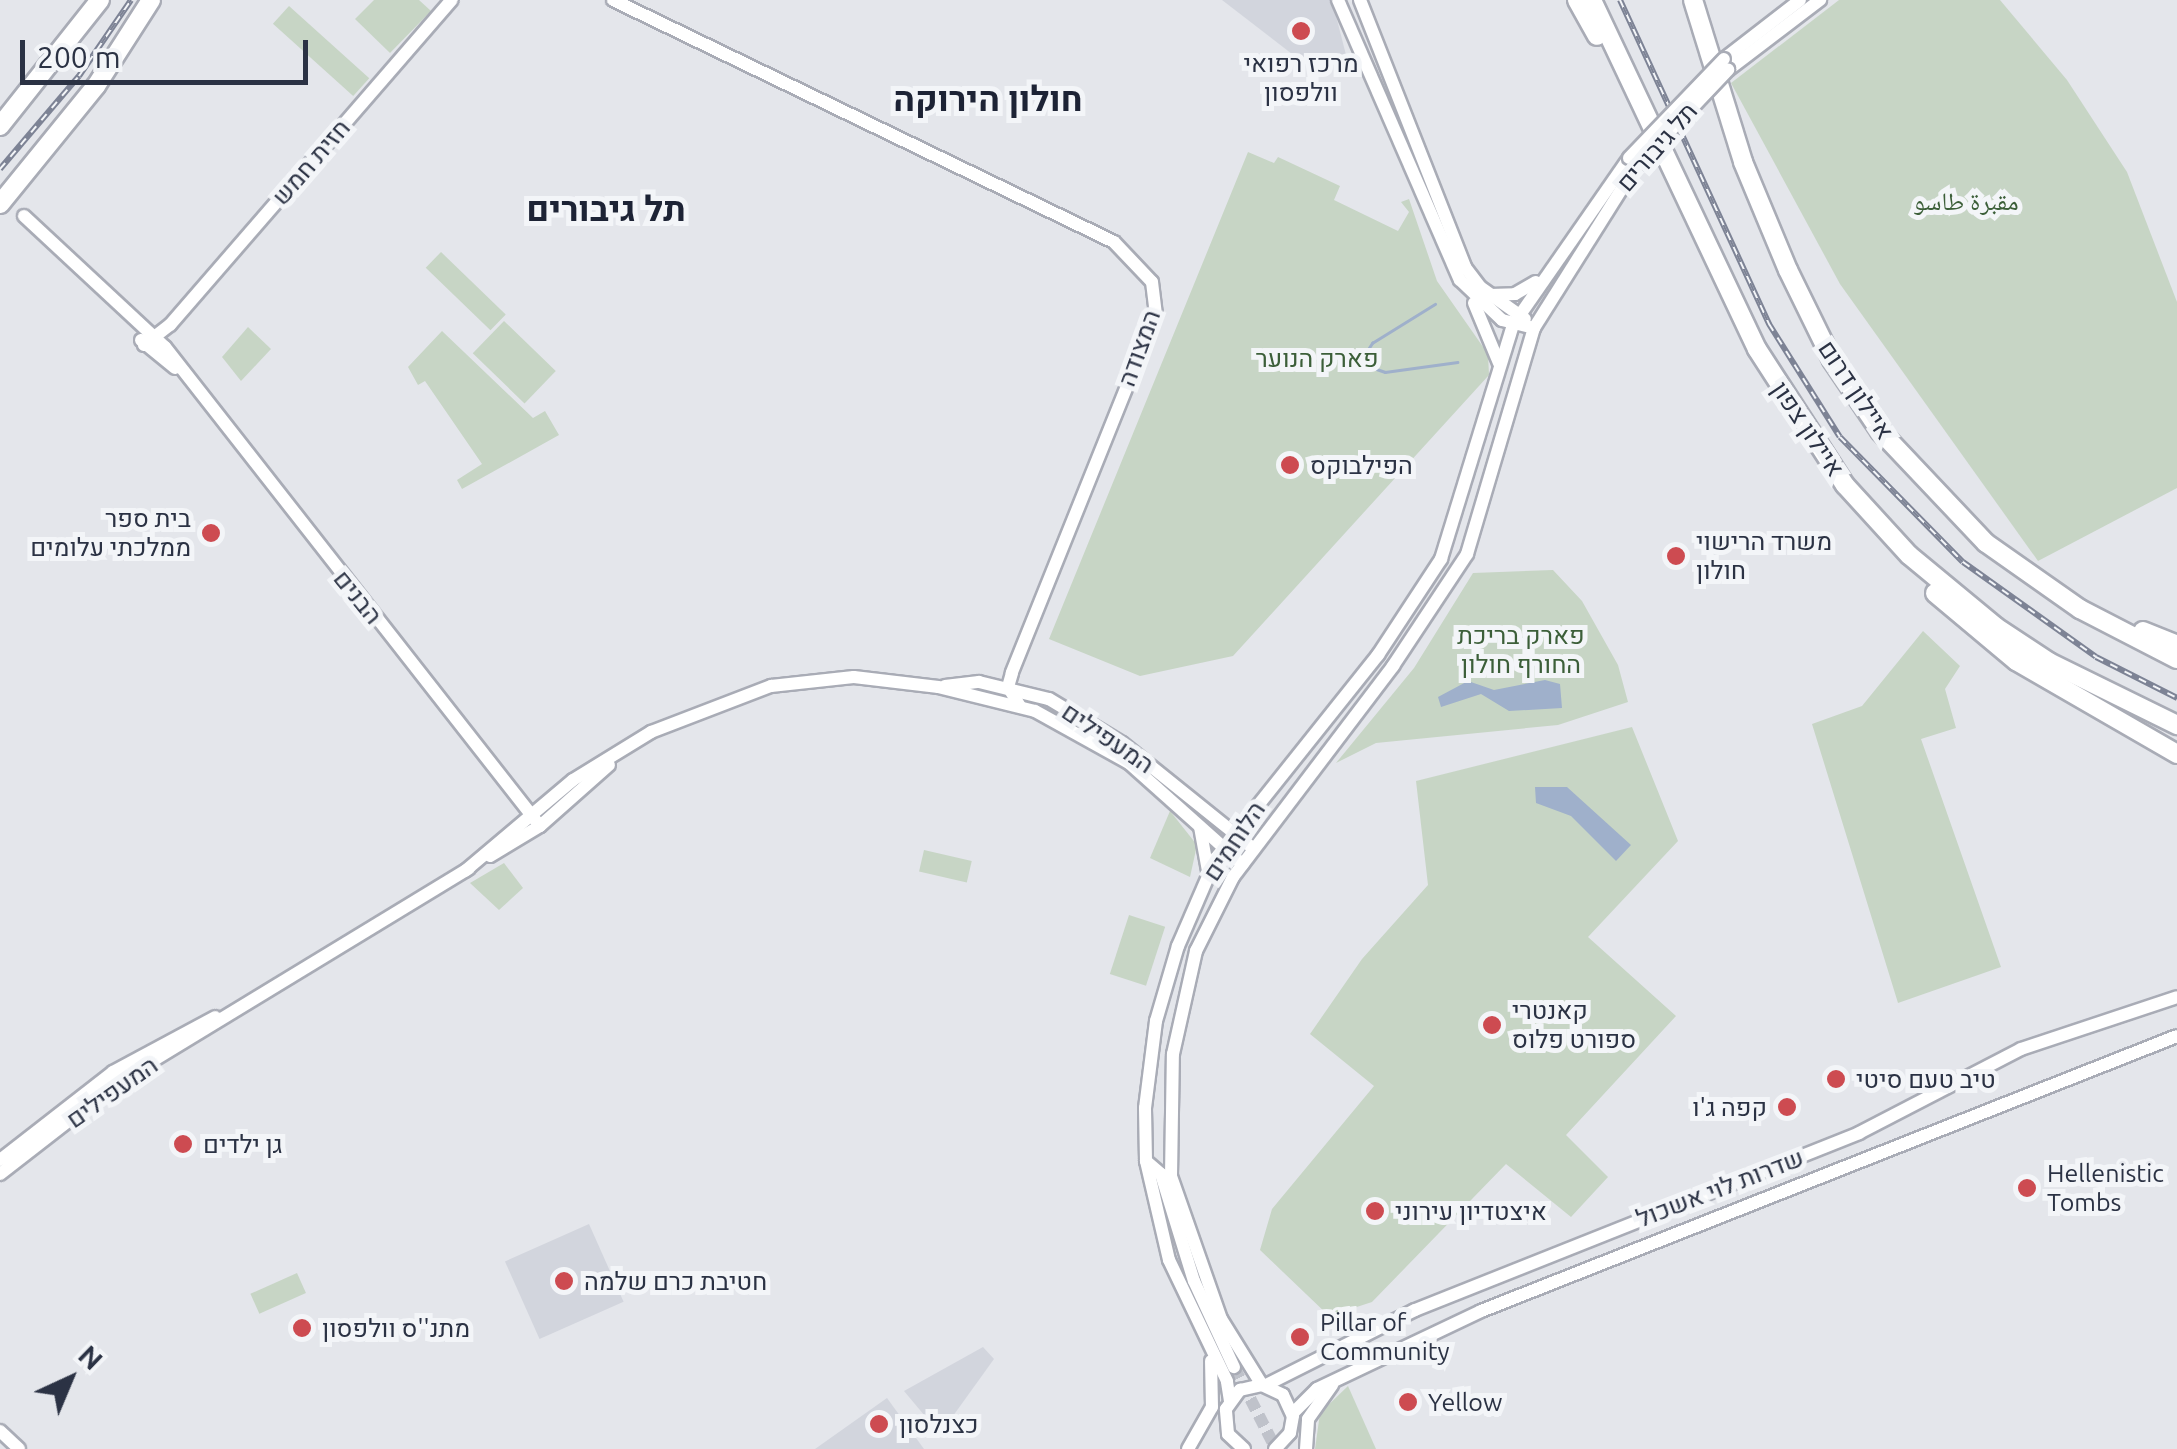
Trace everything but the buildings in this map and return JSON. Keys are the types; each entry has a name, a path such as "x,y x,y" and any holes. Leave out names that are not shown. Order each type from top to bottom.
{"highway":[{"path":"0,126 100,0"},
{"path":"0,204 96,86 151,0"},
{"path":"1577,0 1656,141"},
{"name":"איילון צפון","path":"1592,0 1757,349 1846,485 1909,555 1996,627 2049,662 2177,725"},
{"name":"איילון דרום","path":"1693,0 1743,162 1832,360 1889,441 1986,542 2080,608 2177,659"},
{"path":"1846,485 1907,565 1978,632 2057,688 2177,754"},
{"path":"1986,542 2070,594 2177,645"}],"main road":[{"name":"חזית חמש","path":"153,344 452,0"},
{"name":"המצודה","path":"613,0 1114,242 1152,282 1156,314 1008,686"},
{"path":"1338,0 1460,280 1487,326 1499,363"},
{"path":"1360,0 1465,268 1516,319"},
{"name":"תל גיבורים","path":"1516,319 1631,164 1726,64 1800,0"},
{"name":"תל גיבורים","path":"1726,64 1820,0"},
{"name":"תל גיבורים","path":"1534,328 1631,164"},
{"name":"הבנים","path":"24,216 175,368 540,826"},
{"path":"1490,295 1521,292 1550,271"},
{"path":"1460,280 1480,305 1534,328"},
{"name":"הלוחמים","path":"1244,1449 1228,1434 1227,1408 1210,1349 1163,1244 1146,1161 1156,1021 1208,872 1378,655 1441,559 1482,441 1499,363 1516,319"},
{"name":"הלוחמים","path":"1292,1412 1284,1395 1264,1385 1233,1344 1208,1290 1165,1168 1177,1022 1202,937 1242,864 1393,666 1467,554 1534,328"},
{"name":"המצודה","path":"1027,692 1020,684 1030,631"},
{"name":"המעפילים","path":"465,870 530,812 638,740 771,686 854,677 938,687 1020,706 1129,763 1242,864"},
{"path":"1008,686 1020,706"},
{"name":"המעפילים","path":"938,687 1008,686 1100,728 1254,849"},
{"name":"המעפילים","path":"0,1174 121,1080 540,826 638,740"},
{"path":"1206,810 1233,817 1257,806"},
{"path":"1199,825 1208,872"},
{"name":"שדרות לוי אשכול","path":"1188,1449 1247,1387 1264,1385 1428,1305 1859,1133 2034,1043 2177,997"},
{"name":"המעפילים","path":"0,1160 113,1072 226,1013"},
{"name":"שדרות לוי אשכול","path":"1292,1412 1339,1378 1522,1294 2177,1036"},
{"path":"1146,1161 1165,1168 1194,1281 1234,1366"},
{"path":"1188,1449 1213,1400 1210,1349"},
{"path":"1306,1449 1308,1419 1339,1378"},
{"path":"1292,1412 1292,1449"},
{"path":"0,1431 19,1449"},
{"path":"1275,1449 1290,1433"}],"shaded area":[{"name":"מרכז רפואי וולפסון","path":"1222,0 1332,0 1346,55 1328,65 1305,64"},
{"name":"חטיבת כרם שלמה","path":"589,1224 624,1302 540,1339 505,1261"},
{"path":"983,1347 994,1359 940,1434 904,1391"},
{"name":"כצנלסון","path":"887,1398 924,1449 815,1449"}],"green space":[{"path":"374,0 419,0 431,11 390,53 355,19"},
{"name":"مقبرة طاسو","path":"1839,0 2000,0 2067,80 2127,172 2177,302 2177,488 2038,561 1840,284 1731,83"},
{"path":"289,6 369,78 353,96 273,24"},
{"name":"פארק הנוער","path":"1248,152 1274,163 1278,157 1340,186 1334,200 1398,231 1409,212 1401,202 1409,199 1437,281 1488,354 1489,375 1233,656 1140,676 1049,639"},
{"path":"441,252 506,315 490,330 426,268"},
{"path":"504,321 556,371 525,403 473,353"},
{"path":"248,327 271,349 241,381 222,357"},
{"path":"442,331 533,418 545,411 559,435 462,489 457,480 482,464 425,381 418,385 408,367"},
{"name":"פארק בריכת החורף חולון","path":"1553,570 1582,601 1618,665 1628,702 1558,725 1376,743 1336,763 1414,668 1473,573"},
{"path":"1923,631 1960,666 1945,689 1956,728 1921,739 2001,967 1898,1003 1812,724 1862,706"},
{"name":"קאנטרי ספורט פלוס","path":"1632,727 1678,841 1588,937 1676,1016 1566,1135 1608,1177 1571,1217 1506,1164 1372,1302 1329,1316 1260,1250 1272,1209 1374,1086 1310,1034 1362,959 1428,885 1416,781"},
{"path":"1170,811 1197,845 1190,877 1150,858"},
{"path":"924,850 972,861 967,882 919,871"},
{"path":"504,863 523,888 499,910 470,883"},
{"path":"1129,915 1165,927 1146,986 1110,974"},
{"path":"297,1273 306,1293 259,1314 250,1294"},
{"path":"1348,1386 1376,1449 1315,1449 1320,1413"}],"water":[{"path":"1545,680 1560,684 1562,708 1509,711 1481,694 1441,707 1438,697 1468,681 1494,690"},
{"path":"1535,787 1567,787 1631,845 1616,861 1571,816 1536,803"}],"waterway":[{"path":"1363,357 1372,343 1435,304"},
{"path":"1365,365 1385,372 1457,362"}],"tunnel":[{"path":"1234,1367 1276,1449"}],"railway":[{"path":"0,169 79,76 131,0"},
{"path":"1620,0 1769,324 1840,437 1963,562 2096,657 2177,698"}],"place":[{"name":"מרכז רפואי וולפסון","path":"1301,31"},
{"name":"הפילבוקס","path":"1290,465"},
{"name":"בית ספר ממלכתי עלומים","path":"211,533"},
{"name":"משרד הרישוי חולון","path":"1676,556"},
{"name":"קאנטרי ספורט פלוס","path":"1492,1025"},
{"name":"טיב טעם סיטי","path":"1836,1079"},
{"name":"קפה ג'ו","path":"1787,1107"},
{"name":"גן ילדים","path":"183,1144"},
{"name":"Hellenistic Tombs","path":"2027,1188"},
{"name":"איצטדיון עירוני","path":"1375,1211"},
{"name":"חטיבת כרם שלמה","path":"564,1281"},
{"name":"מתנ''ס וולפסון","path":"302,1328"},
{"name":"Pillar of Community","path":"1300,1337"},
{"name":"Yellow","path":"1408,1402"},
{"name":"כצנלסון","path":"879,1424"}],"district":[{"name":"חולון הירוקה","path":"988,98"},
{"name":"תל גיבורים","path":"606,208"}]}
